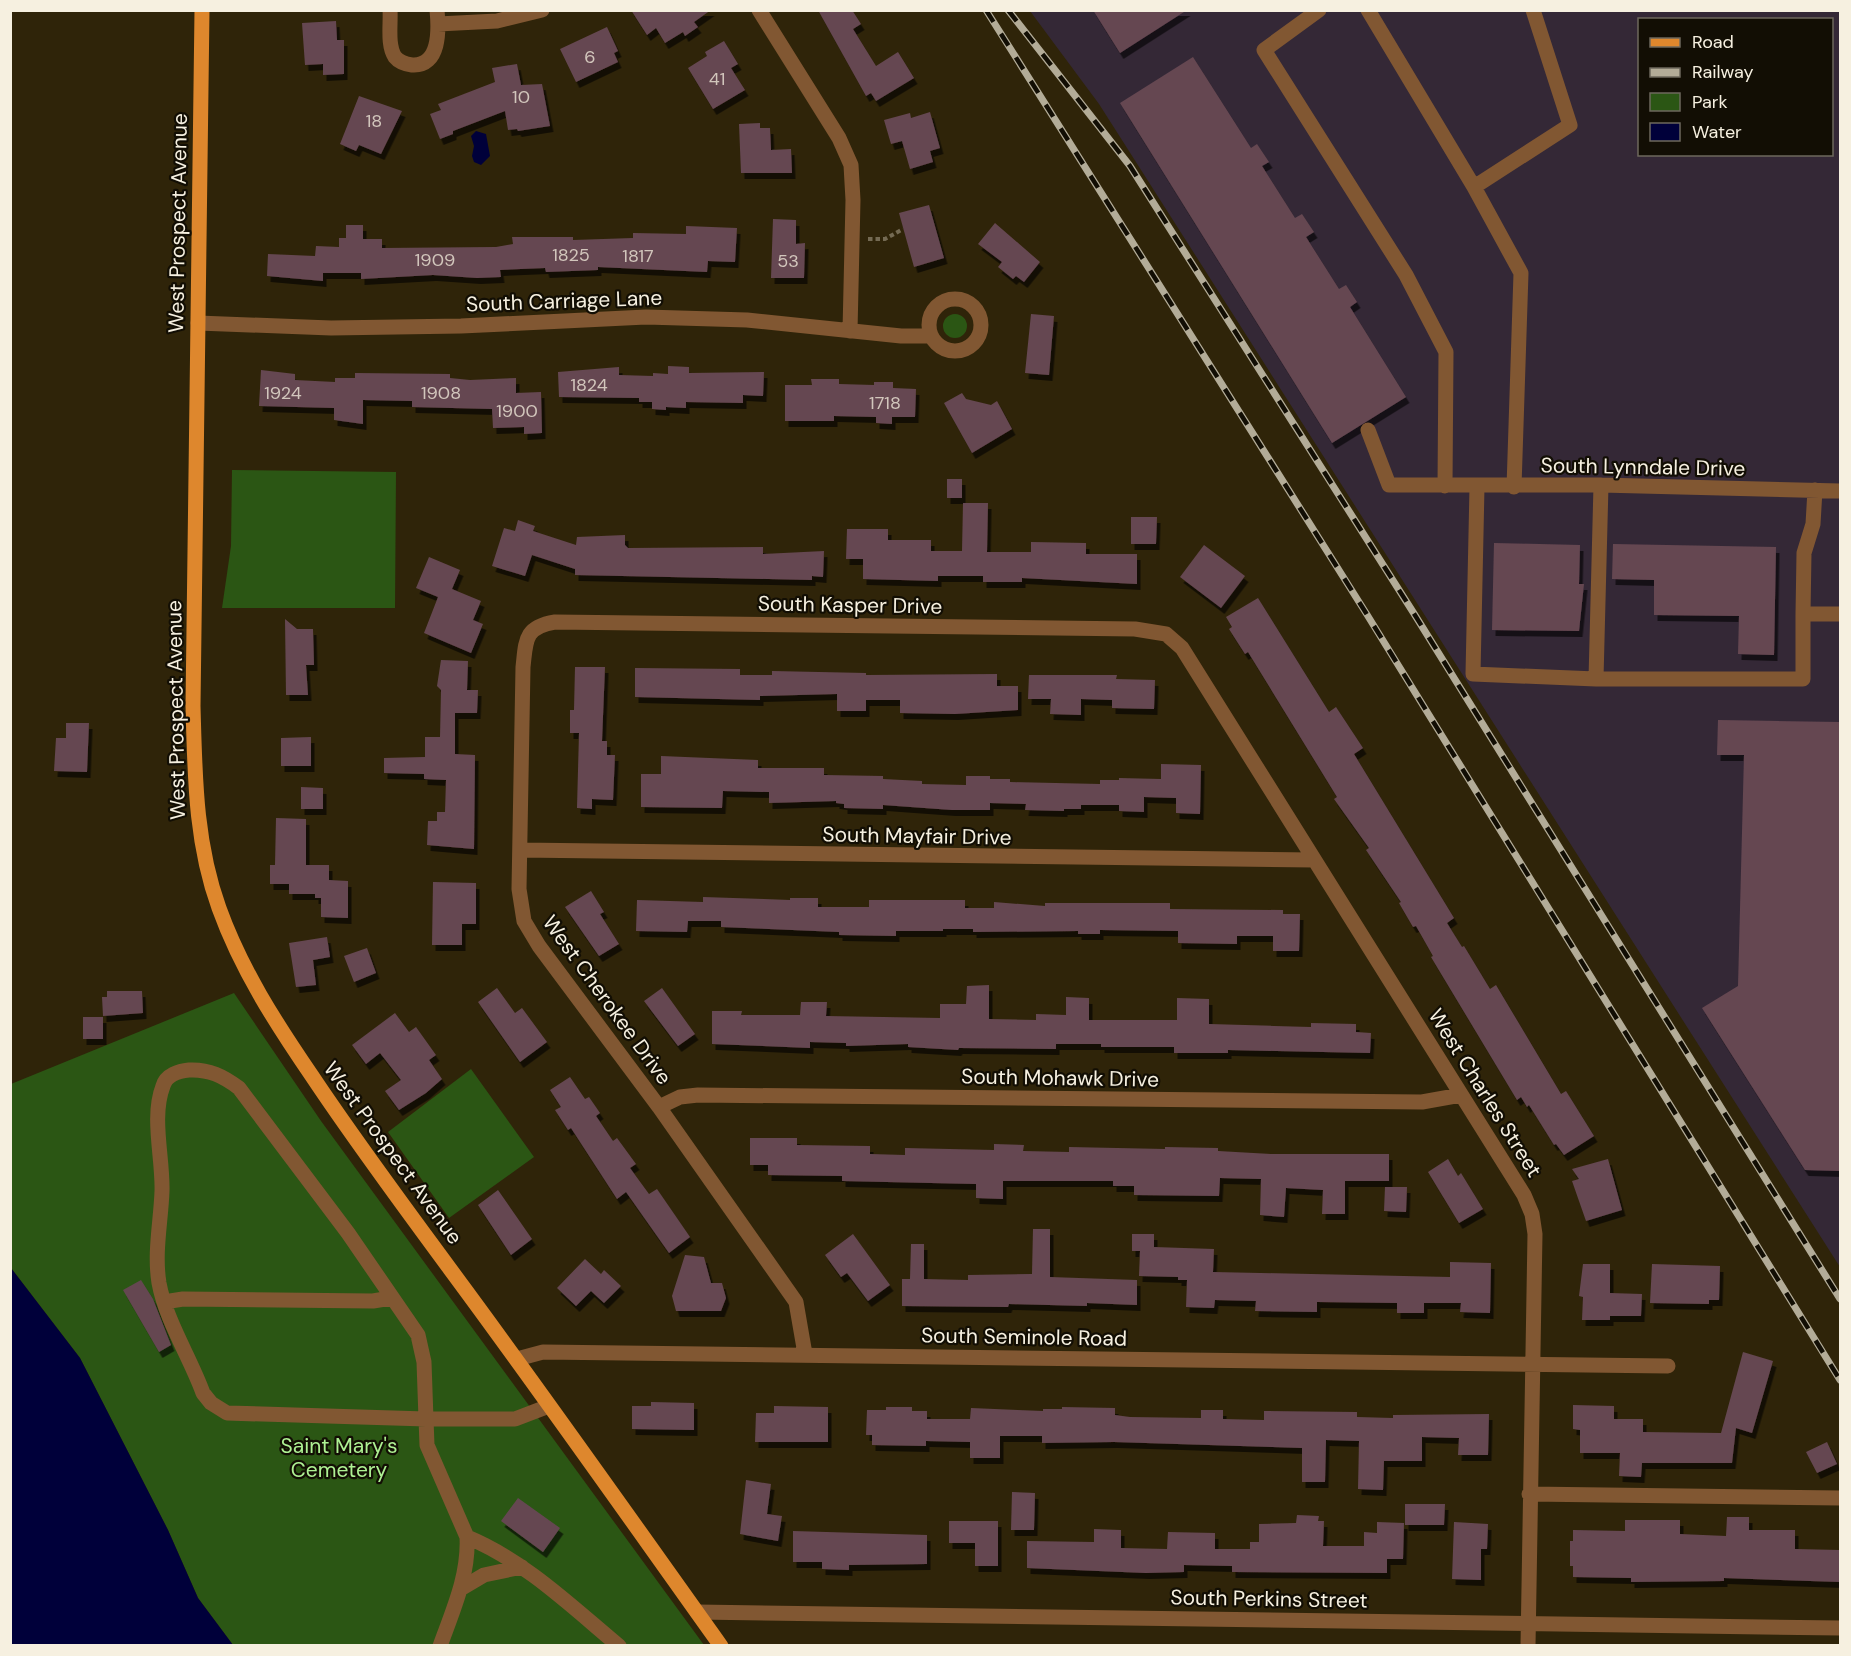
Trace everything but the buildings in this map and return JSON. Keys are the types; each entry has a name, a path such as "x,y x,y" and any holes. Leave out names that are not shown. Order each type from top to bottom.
{"main road":[{"name":"West Prospect Avenue","path":"202,10 193,706 195,788 201,840 218,905 232,944 270,1015 353,1138 517,1359 721,1646"}],"street":[{"path":"390,10 392,49 396,58 409,65 430,60 436,45 438,17 497,21 542,10"},
{"path":"759,10 847,152 853,181 850,331"},
{"path":"1319,10 1264,50 1406,275 1446,352 1445,486"},
{"path":"1368,10 1474,187 1521,273 1514,487"},
{"path":"1474,187 1570,124 1533,10"},
{"name":"South Carriage Lane","path":"198,323 331,328 461,326 646,316 747,320 850,331 931,336"},
{"name":"South Lynndale Drive","path":"1368,430 1389,485 1477,487 1601,485 1840,491"},
{"path":"1596,679 1601,485"},
{"path":"1477,487 1473,674 1596,679 1803,679 1804,552 1813,524 1815,490"},
{"path":"1803,614 1840,614"},
{"name":"South Kasper Drive","path":"535,628 555,622 1135,629 1166,634"},
{"name":"West Cherokee Drive","path":"535,628 526,641 523,667 520,906 524,921 538,946 659,1107 796,1302 806,1354"},
{"name":"West Charles Street","path":"1166,634 1182,648 1524,1195 1532,1214 1534,1234 1528,1646"},
{"name":"South Mayfair Drive","path":"520,850 1314,860"},
{"path":"440,1646 462,1588 468,1552 467,1536 427,1445 426,1419 424,1362 418,1335 348,1233 239,1088 223,1076 203,1070 187,1070 173,1074 163,1084 161,1098 162,1190 158,1261 164,1302 203,1393 211,1403 227,1413 426,1419 515,1419 549,1406"},
{"name":"South Mohawk Drive","path":"659,1107 681,1097 698,1095 1422,1102 1461,1095"},
{"path":"164,1302 183,1299 373,1301 391,1298"},
{"name":"South Seminole Road","path":"517,1359 543,1352 1668,1366"},
{"path":"1529,1494 1840,1498"},
{"path":"467,1536 522,1567 619,1646"},
{"path":"462,1588 484,1575 522,1567"},
{"name":"South Perkins Street","path":"697,1612 1840,1628"}],"path":[{"path":"853,240 885,239 903,229"}],"shaded area":[{"path":"1030,11 1840,11 1840,1267 1099,104"}],"green space":[{"path":"955,314 963,318 967,326 963,334 955,338 947,334 943,326 947,318"},
{"path":"232,470 396,472 395,608 222,608 231,546"},
{"name":"Saint Mary's Cemetery","path":"234,993 321,1121 704,1645 233,1645 198,1598 168,1530 80,1358 11,1268 11,1084"},
{"path":"471,1069 534,1157 449,1218 388,1132"}],"water":[{"path":"476,131 486,134 490,156 481,165 474,162 472,156 474,146 471,136"},
{"path":"11,1268 80,1358 168,1530 198,1598 233,1645 11,1645"}],"railway":[{"path":"986,10 1366,613 1840,1380"},
{"path":"1008,10 1130,166 1413,612 1840,1299"}]}
